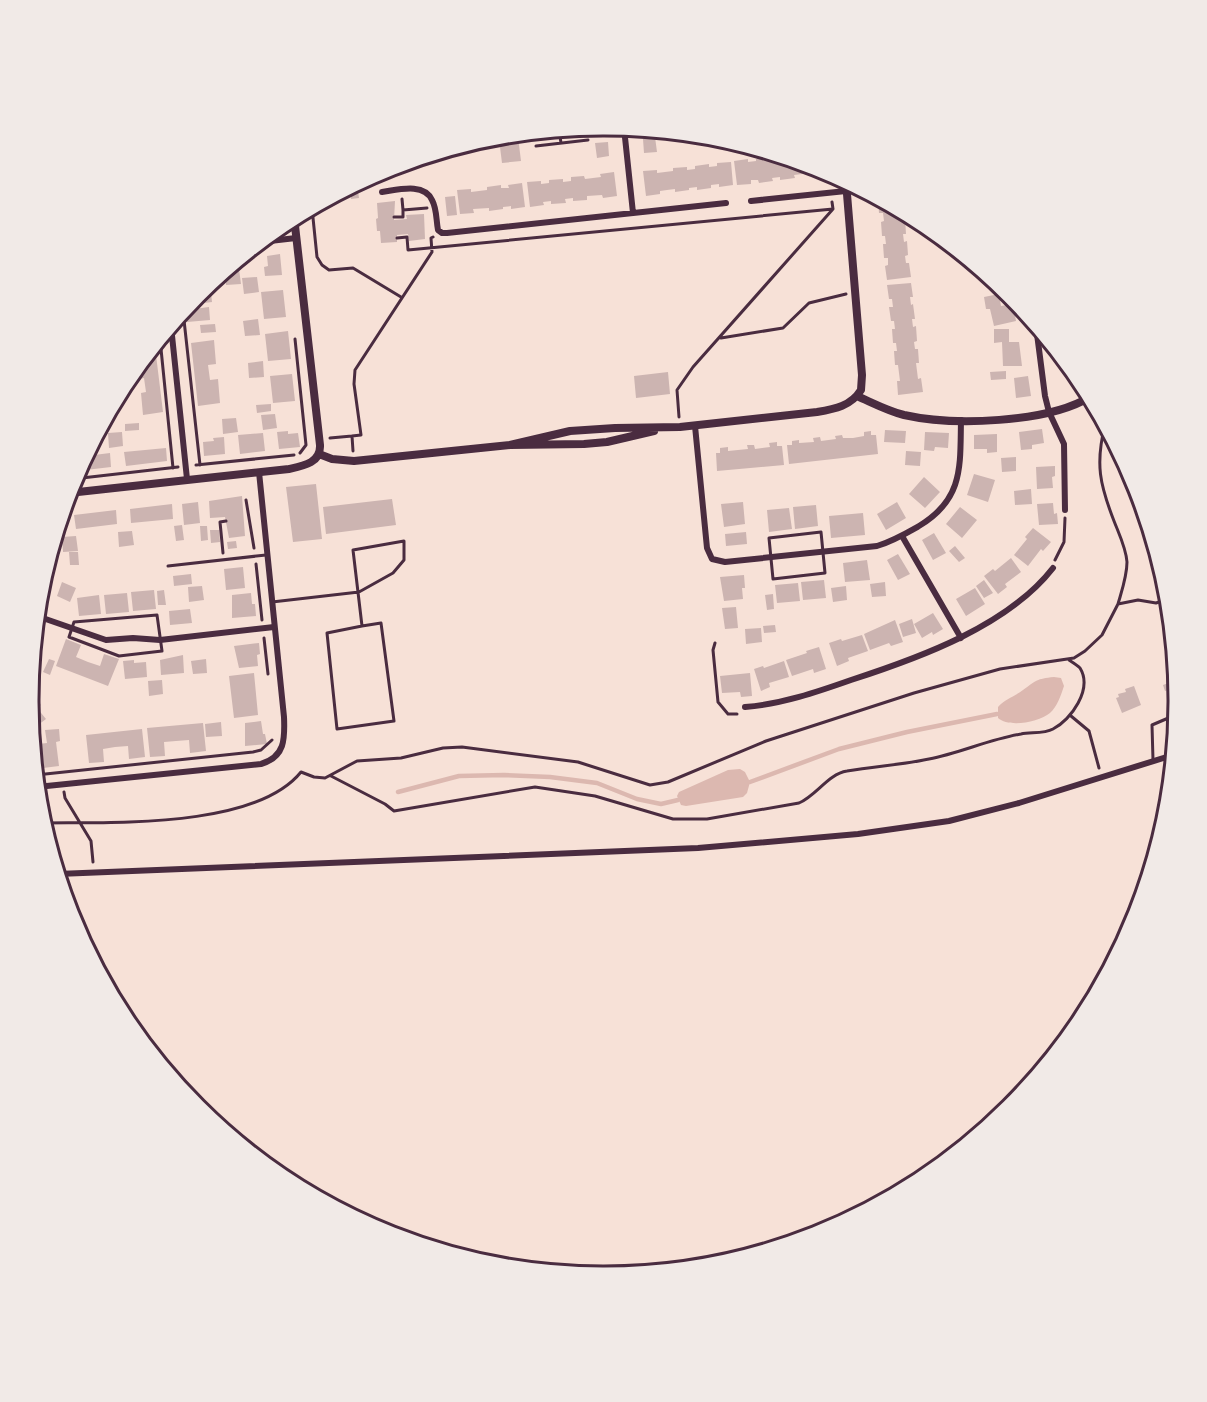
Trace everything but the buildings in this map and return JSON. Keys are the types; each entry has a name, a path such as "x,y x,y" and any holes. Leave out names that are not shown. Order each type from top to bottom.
{"street":[{"path":"625,137 633,213"},
{"path":"382,192 414,189 423,192 432,199 437,227 442,233 726,203"},
{"path":"752,201 831,193 840,189"},
{"path":"510,445 570,431 695,426 832,410 843,406 857,396 861,390 862,375 846,192"},
{"path":"79,492 301,467 311,462 319,454 320,445 295,229"},
{"path":"279,240 296,238"},
{"path":"172,337 187,479"},
{"path":"1038,341 1045,396 1064,444 1065,510"},
{"path":"857,396 904,415 962,420 1010,418 1050,412 1069,407 1081,401"},
{"path":"695,426 707,548 712,559 725,562 877,546 902,536 934,516 947,503 955,486 960,466 962,420"},
{"path":"319,454 332,459 354,461 510,445 584,444 607,442 665,428"},
{"path":"46,786 261,764 274,758 283,747 285,730 259,472"},
{"path":"902,536 961,638"},
{"path":"745,707 789,700 830,687 912,660 961,638 1020,600 1053,568"},
{"path":"45,619 106,640 133,638 160,640 274,627"},
{"path":"66,874 698,848 858,834 949,821 1019,803 1165,757"}],"lane":[{"path":"560,139 561,143"},
{"path":"536,146 588,140"},
{"path":"272,602 359,591 393,573 404,560 404,541 353,550 359,591 362,626"},
{"path":"168,566 267,555"},
{"path":"381,623 394,721 337,729 327,633 362,626 381,623"},
{"path":"1153,760 1152,725 1168,718"}],"path":[{"path":"394,218 403,217 401,190"},
{"path":"680,427 677,390 693,367 833,209 831,193"},
{"path":"403,210 435,207"},
{"path":"397,238 407,237 408,250 833,209"},
{"path":"313,217 317,257 322,265 329,270 353,268 401,297"},
{"path":"354,461 352,436 361,435 354,375 357,366 432,252 431,238 442,233"},
{"path":"719,338 783,328 809,303 840,294 855,293"},
{"path":"184,323 200,465"},
{"path":"85,478 297,455 304,449 306,440 294,334"},
{"path":"161,351 173,468"},
{"path":"53,823 182,819 221,811 264,797 290,783 301,772 325,778 357,761 401,758 443,748 462,747 578,762 650,785 660,784 781,736 941,685 1000,669 1069,660 1085,651 1102,635 1118,604 1127,565 1124,547 1100,479 1099,450 1102,437"},
{"path":"246,500 255,556 269,682"},
{"path":"1053,568 1064,542 1065,510"},
{"path":"224,560 220,522 226,521"},
{"path":"1118,604 1138,600 1159,602"},
{"path":"715,643 713,650 718,702 728,714 744,713 745,707"},
{"path":"331,776 394,811 535,787 595,796 673,819 707,819 799,803 810,798 835,775 846,771 929,759 1021,734 1051,731 1071,716 1081,695 1083,681 1079,668 1069,660"},
{"path":"1071,716 1089,731 1101,777"},
{"path":"44,774 253,752 267,746 272,741 273,734"},
{"path":"64,785 65,798 91,841 93,873"}],"shaded area":[{"path":"1061,678 1064,686 1057,704 1050,713 1024,723 1009,723 998,718 998,707 1004,702 1037,680"},
{"path":"740,769 745,772 750,782 747,793 743,797 681,805 677,796 679,792 728,770"}],"waterway":[{"path":"750,782 839,749 907,732 997,714"},
{"path":"398,792 459,776 504,775 550,777 597,783 637,799 661,804 678,800"}]}
